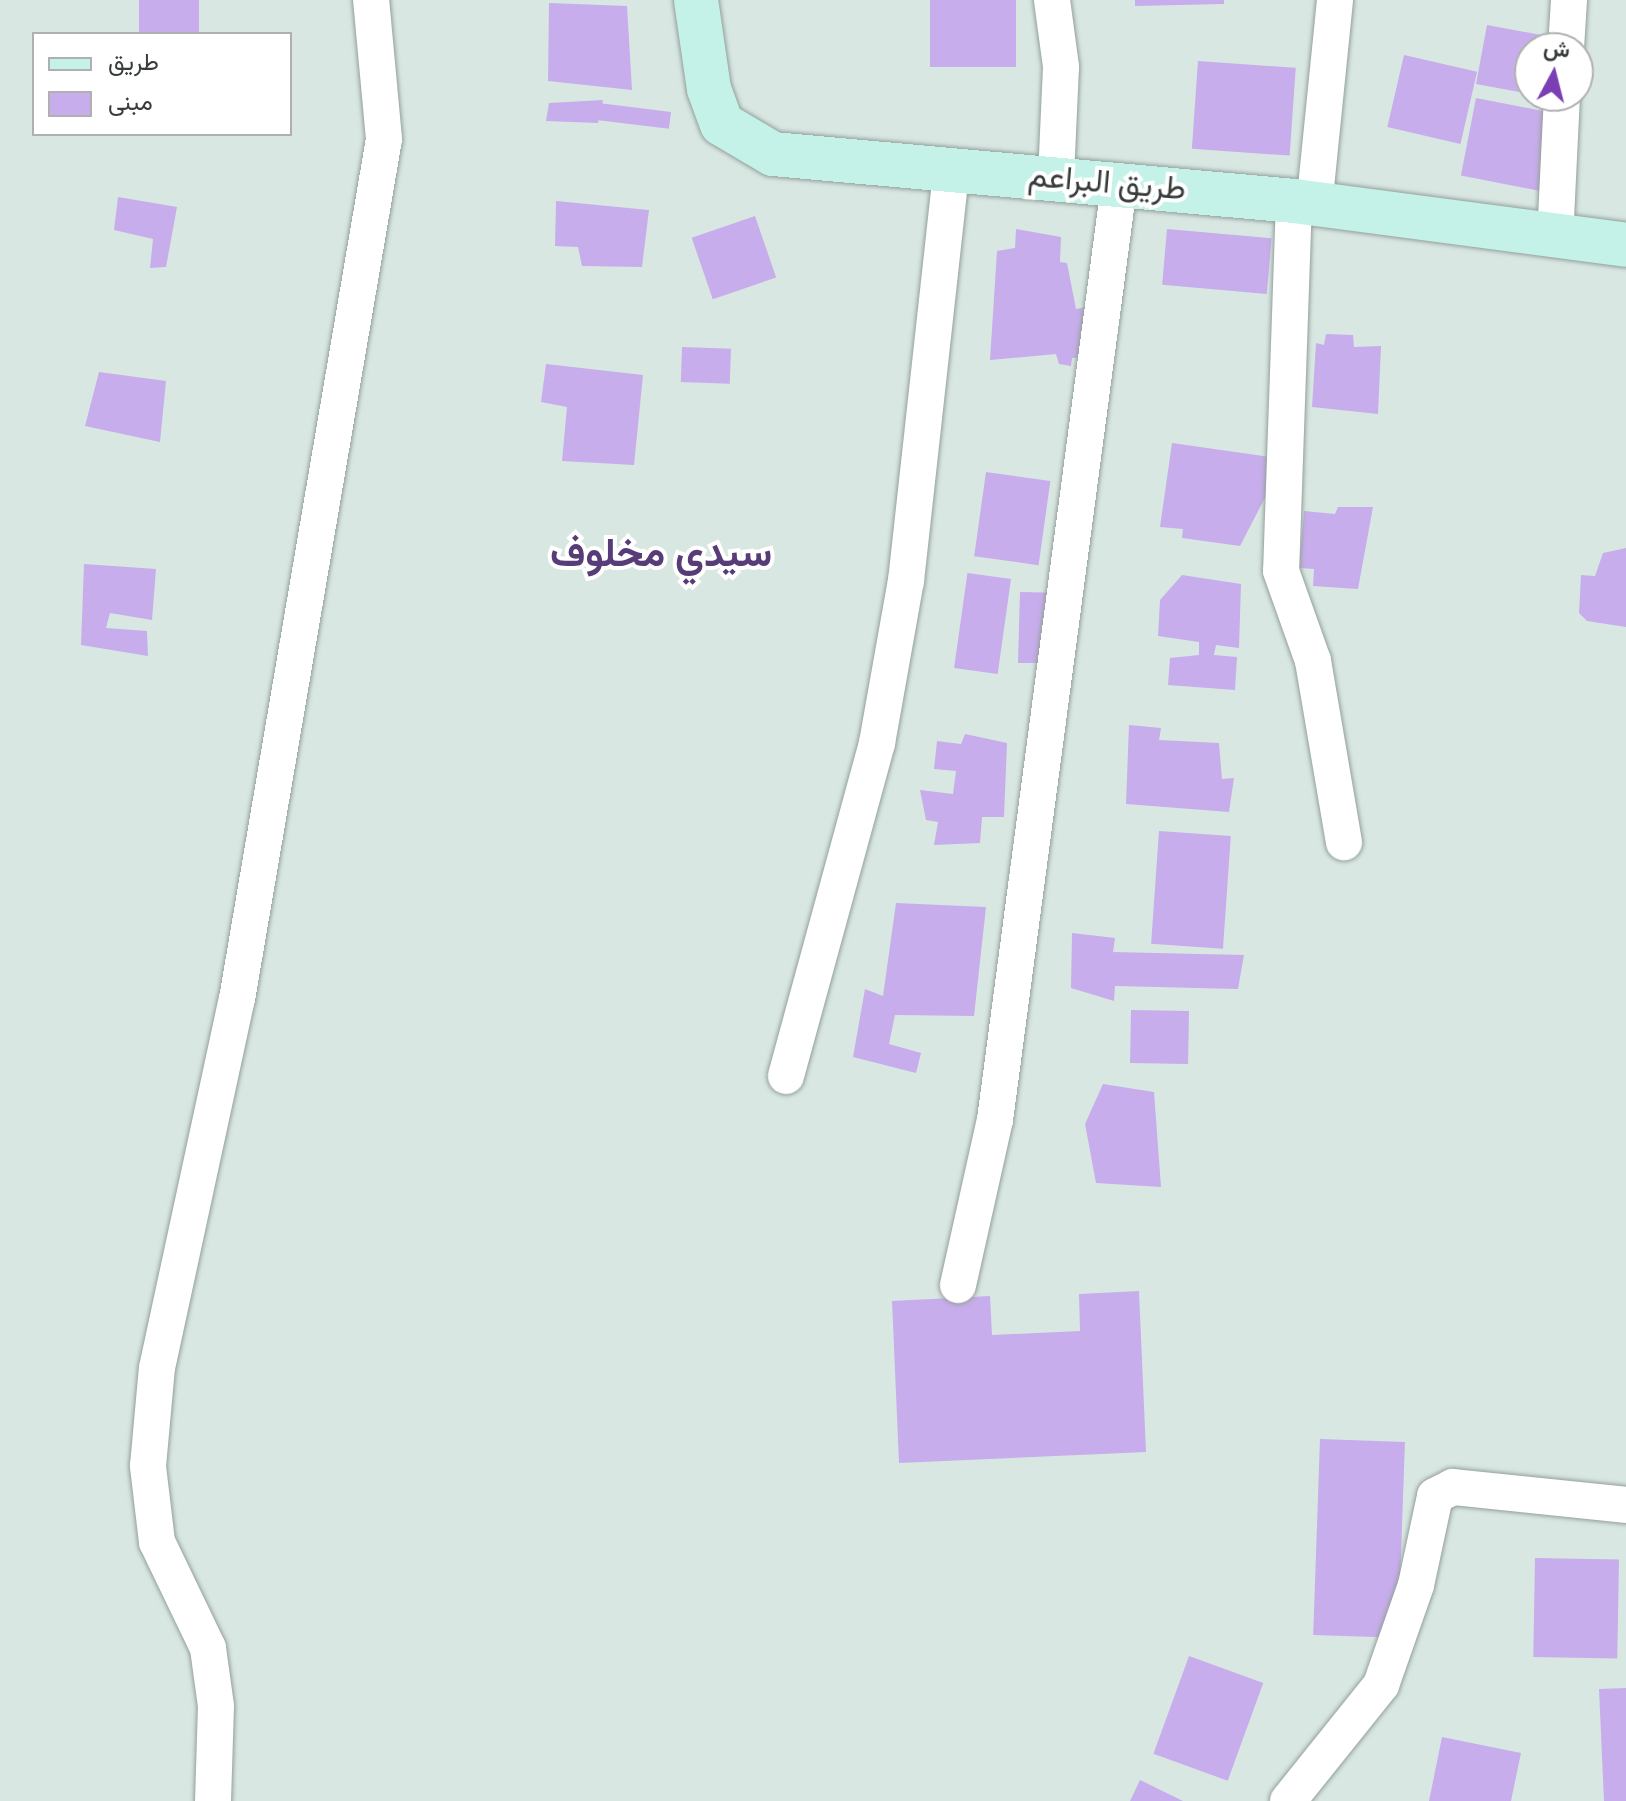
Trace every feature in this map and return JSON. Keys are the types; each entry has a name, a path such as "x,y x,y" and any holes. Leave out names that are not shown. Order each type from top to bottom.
{"street":[{"path":"213,1801 216,1706 208,1648 157,1542 149,1510 150,1438 157,1368 237,999 384,139 371,0"},
{"name":"طريق البراعم","path":"696,0 709,89 722,124 741,140 803,158 1304,204 1555,239 1626,245"},
{"path":"1052,0 1061,67 1056,179"},
{"path":"1335,0 1304,204 1281,571 1313,661 1344,842"},
{"path":"1567,32 1569,0"},
{"path":"1555,239 1561,112"},
{"path":"786,1076 877,743 912,535 951,171"},
{"path":"958,1285 995,1120 1119,186"},
{"path":"1288,1801 1381,1685 1416,1585 1435,1496 1453,1487 1626,1505"}],"building":[{"path":"139,0 199,0 199,32 139,32"},
{"path":"930,0 1016,0 1016,67 930,67"},
{"path":"1135,0 1224,0 1224,4 1135,6"},
{"path":"549,3 627,6 632,90 548,81"},
{"path":"1487,25 1525,32 1514,32 1514,91 1476,84"},
{"path":"1404,55 1477,72 1460,144 1387,127"},
{"path":"1198,61 1296,68 1290,156 1192,149"},
{"path":"1476,98 1514,105 1514,112 1560,114 1545,192 1461,176"},
{"path":"603,100 598,123 546,121 549,103"},
{"path":"601,103 671,112 669,129 598,120"},
{"path":"118,197 177,207 166,267 150,268 153,239 114,230"},
{"path":"556,201 649,210 642,267 582,266 578,247 555,246"},
{"path":"755,216 776,277 713,299 692,238"},
{"path":"1016,229 1061,237 1060,262 1067,263 1076,309 1094,306 1085,357 1072,358 1071,366 1059,364 1056,354 990,360 997,251 1015,248"},
{"path":"1167,229 1272,238 1267,294 1162,285"},
{"path":"1326,334 1353,335 1354,347 1381,346 1378,414 1312,407 1316,343 1324,345"},
{"path":"682,347 731,349 730,384 681,382"},
{"path":"546,364 643,375 634,465 562,461 567,407 541,402"},
{"path":"99,372 166,381 160,442 85,426"},
{"path":"1172,443 1285,459 1240,546 1182,538 1183,529 1160,527"},
{"path":"986,472 1050,481 1039,565 974,556"},
{"path":"1338,507 1373,507 1358,589 1313,586 1314,569 1299,568 1304,511 1335,514"},
{"path":"1626,548 1626,627 1587,621 1579,613 1581,575 1595,576 1603,553"},
{"path":"84,564 156,569 152,620 110,613 106,628 147,631 148,656 81,645"},
{"path":"967,573 1011,579 998,674 954,668"},
{"path":"1182,575 1241,584 1239,648 1216,645 1214,655 1237,657 1235,690 1168,685 1170,658 1199,655 1199,642 1158,636 1160,600"},
{"path":"1020,592 1066,593 1048,663 1018,663"},
{"path":"1129,725 1161,728 1159,740 1219,743 1222,779 1234,778 1229,812 1126,804"},
{"path":"965,734 1007,743 1004,817 982,817 980,843 934,845 938,822 926,820 920,790 953,794 956,771 934,769 937,741 961,744"},
{"path":"1159,831 1231,836 1223,949 1151,944"},
{"path":"896,903 986,907 974,1016 895,1015 889,1044 921,1053 916,1073 853,1057 865,989 883,996"},
{"path":"1072,933 1115,938 1113,952 1244,955 1238,989 1115,986 1114,1001 1071,988"},
{"path":"1131,1010 1189,1011 1188,1064 1130,1063"},
{"path":"1103,1084 1154,1092 1161,1187 1096,1183 1085,1124"},
{"path":"1139,1291 1146,1452 899,1463 892,1301 990,1296 992,1335 1080,1331 1079,1294"},
{"path":"1320,1439 1405,1442 1398,1638 1313,1635"},
{"path":"1535,1558 1619,1559 1617,1658 1533,1657"},
{"path":"1189,1656 1263,1683 1228,1781 1153,1754"},
{"path":"1626,1688 1626,1801 1604,1801 1599,1689"},
{"path":"1442,1737 1521,1753 1511,1801 1429,1801"},
{"path":"1140,1780 1183,1801 1130,1801"}],"district":[{"name":"سيدي مخلوف","path":"661,555"}]}
